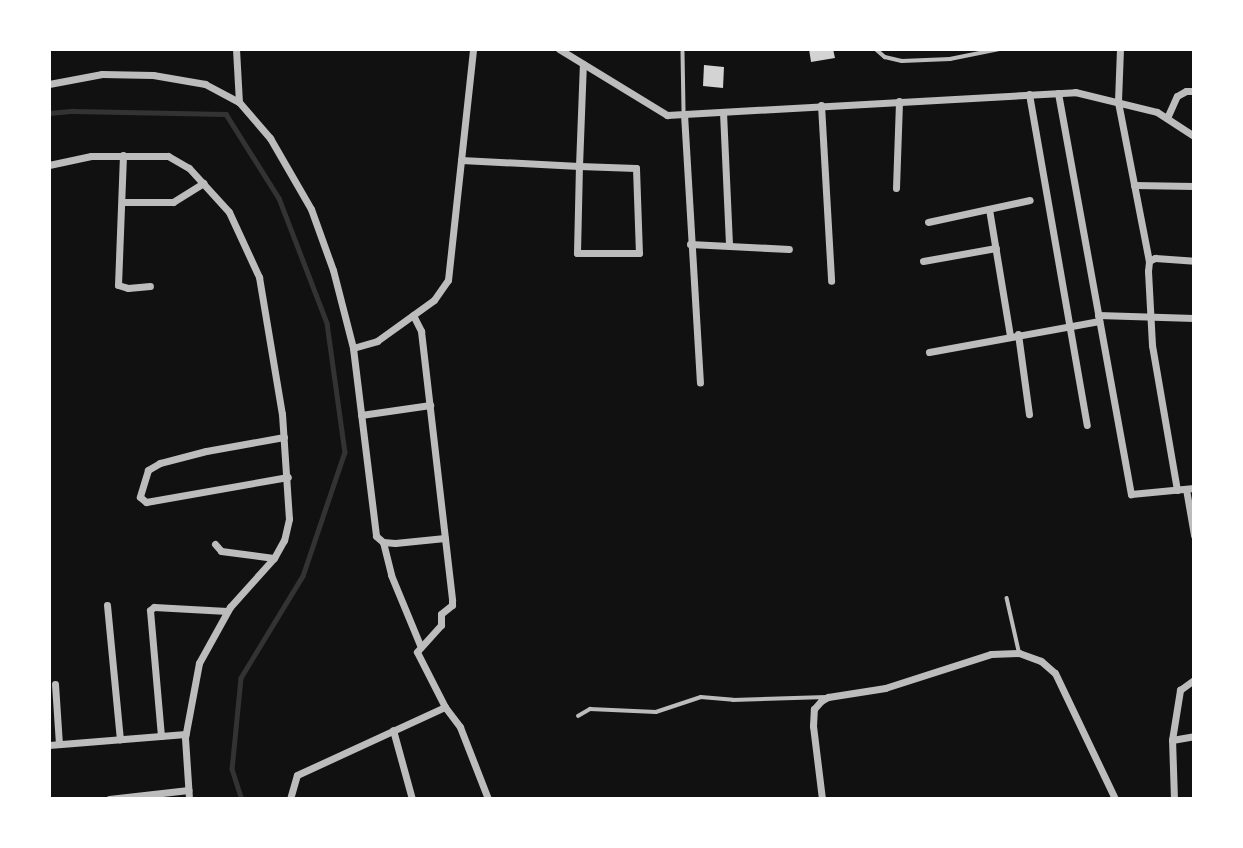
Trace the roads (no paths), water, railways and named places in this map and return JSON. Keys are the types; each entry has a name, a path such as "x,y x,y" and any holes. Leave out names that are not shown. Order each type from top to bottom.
{"street":[{"path":"236,49 239,102"},
{"path":"353,348 377,341 434,300 448,280 473,49"},
{"path":"559,49 667,115 1075,92 1157,112 1194,136"},
{"path":"1120,49 1118,102 1149,261 1152,345 1177,490"},
{"path":"461,160 579,166 636,168 639,253 578,253 579,166 583,64"},
{"path":"49,84 102,74 153,75 205,84 239,102 270,138 312,209 334,270 353,348 374,528 383,542 391,575 420,645 419,659 460,727 488,799"},
{"path":"1167,118 1177,96 1186,90 1194,90"},
{"path":"1058,93 1131,495 1190,489 1194,535"},
{"path":"1029,94 1072,326 1087,425"},
{"path":"896,188 899,101"},
{"path":"821,105 831,281"},
{"path":"723,112 729,246"},
{"path":"684,114 700,383"},
{"path":"123,155 118,285 128,288 150,285"},
{"path":"49,165 91,156 168,156 189,168 229,212 259,277 272,345 284,437 289,519 284,540 274,558 227,611 199,663 186,734 189,799"},
{"path":"122,202 173,202 203,183"},
{"path":"1135,185 1194,186"},
{"path":"928,222 1030,200"},
{"path":"989,209 1029,414"},
{"path":"690,244 789,249"},
{"path":"923,261 996,248"},
{"path":"1149,261 1155,258 1194,261"},
{"path":"413,315 421,331 452,605 441,614 441,625 420,645"},
{"path":"929,352 1072,326 1098,318 1152,315 1194,318"},
{"path":"361,415 430,405"},
{"path":"284,437 206,451 160,463 148,470 141,497 146,502 288,477"},
{"path":"383,542 445,538"},
{"path":"215,544 221,551 274,558"},
{"path":"107,605 120,739"},
{"path":"161,736 150,610 154,607 227,611"},
{"path":"822,799 813,717 814,709 828,696 885,688 991,654 1019,653 1041,661 1055,673 1115,799"},
{"path":"1174,799 1172,740 1180,690 1194,680"},
{"path":"55,684 59,744"},
{"path":"290,799 297,775 445,706"},
{"path":"393,730 412,799"},
{"path":"49,745 186,734"},
{"path":"1172,740 1194,736"},
{"path":"109,799 188,790"}],"lane":[{"path":"876,49 885,57 902,61 950,59 999,49"},
{"path":"1113,49 1120,49"},
{"path":"683,52 684,114"},
{"path":"1007,598 1019,653"},
{"path":"578,716 590,709 656,712 701,697 733,700 828,696"}],"waterway":[{"path":"49,113 73,111 226,114 279,198 327,323 345,452 303,576 241,678 232,769 242,799"}]}
